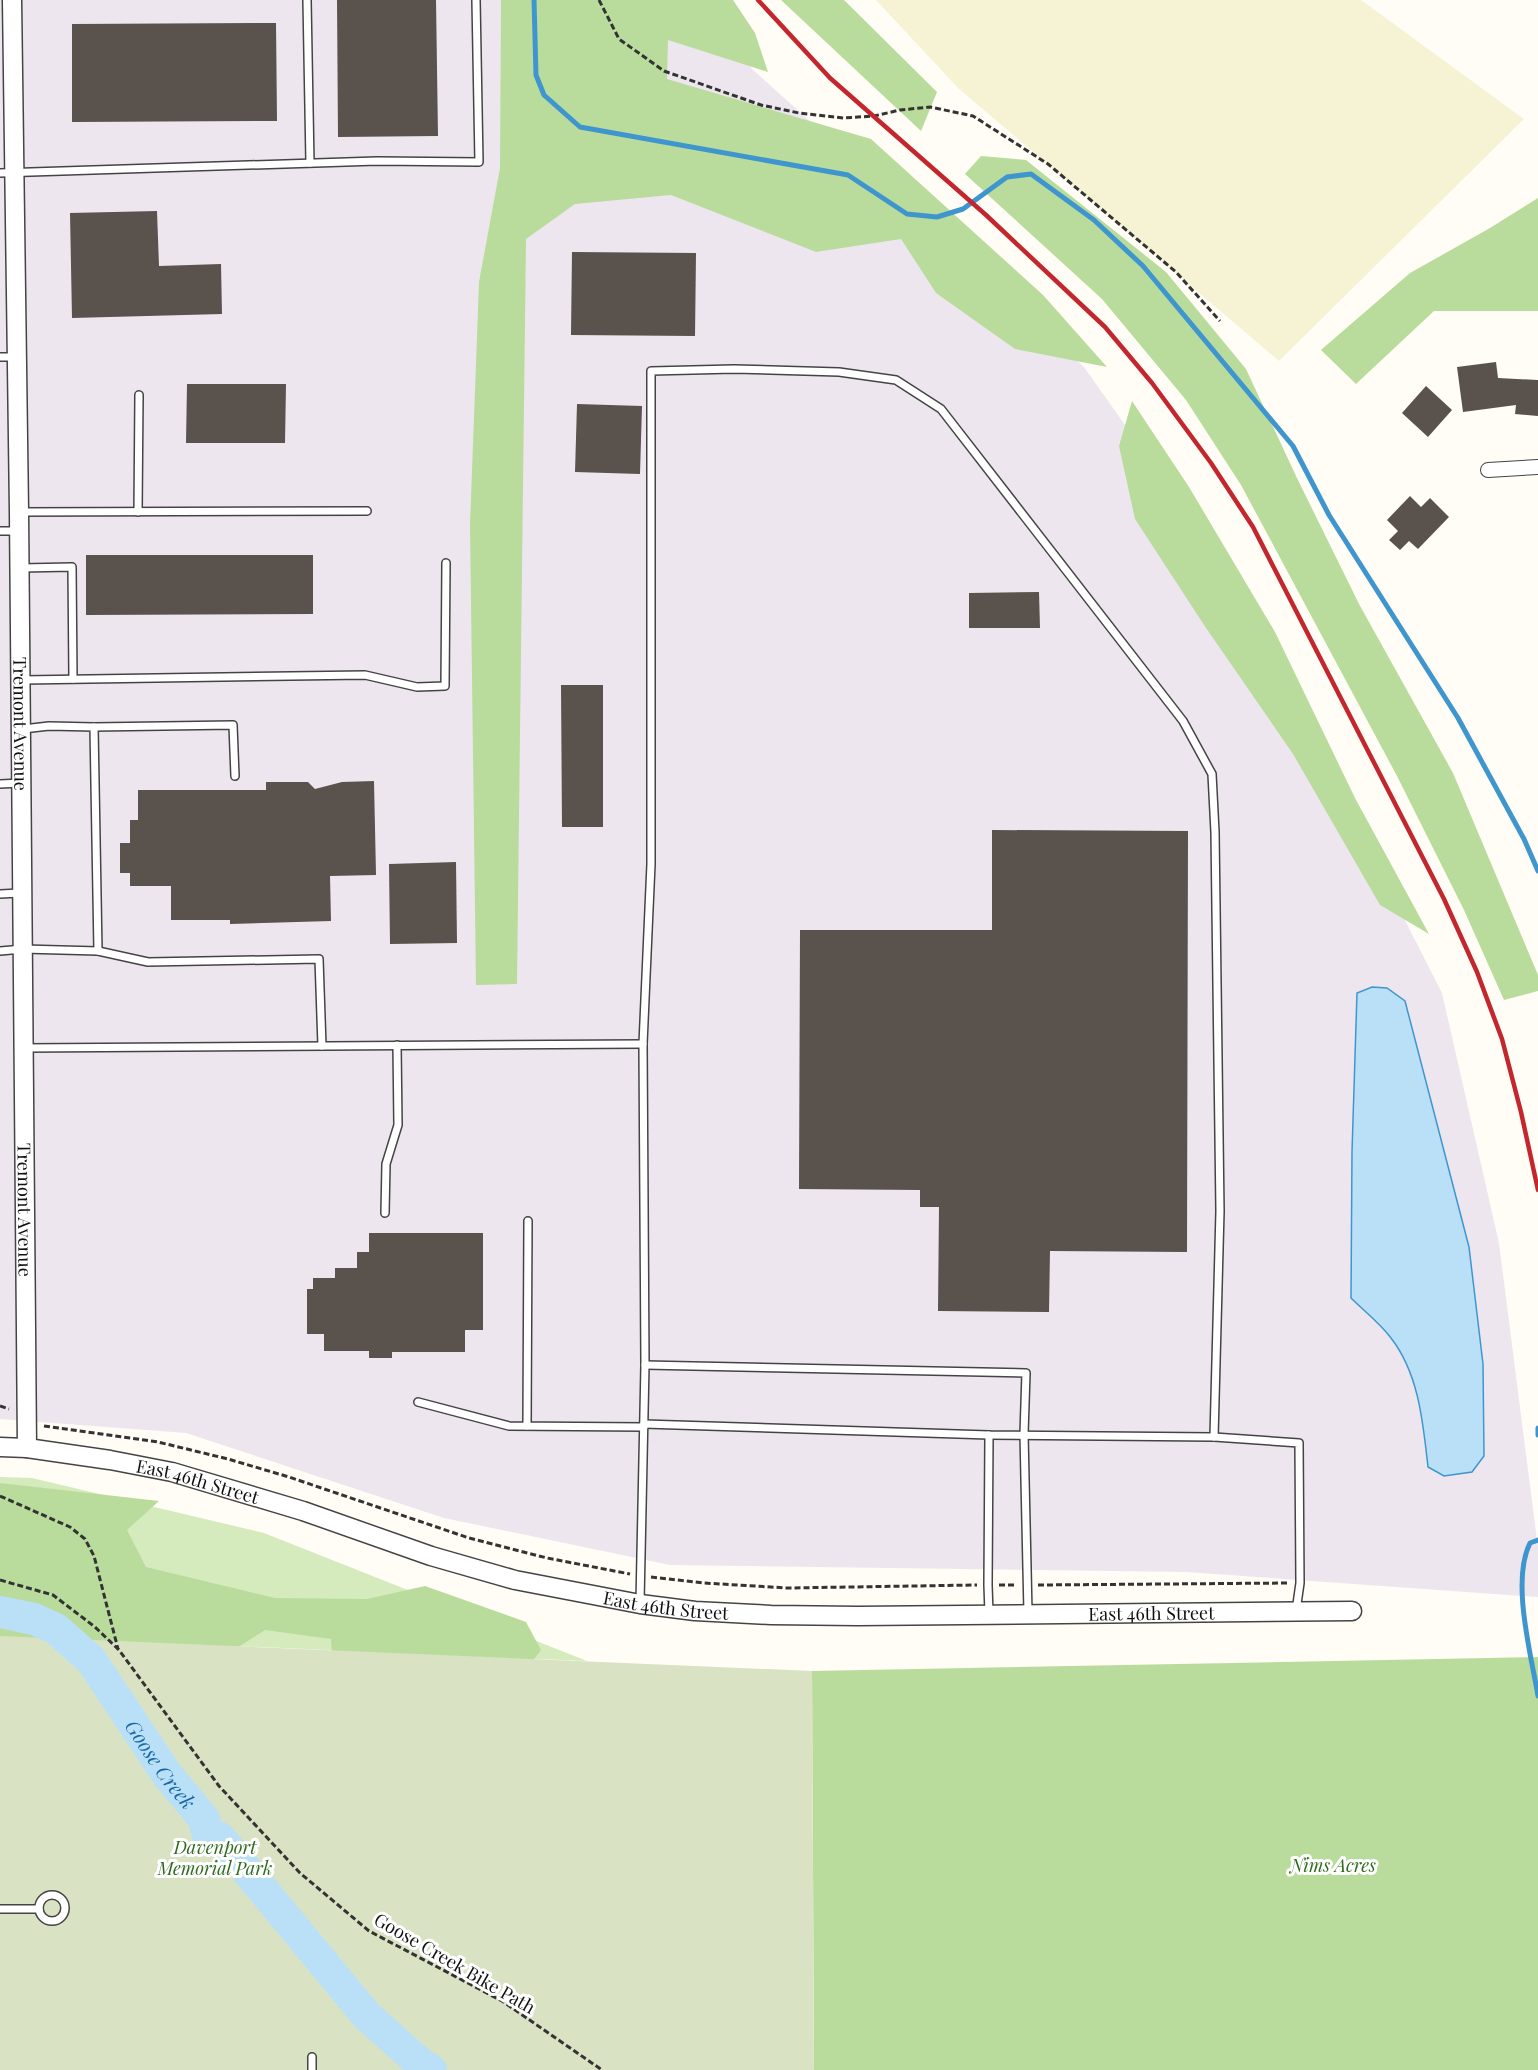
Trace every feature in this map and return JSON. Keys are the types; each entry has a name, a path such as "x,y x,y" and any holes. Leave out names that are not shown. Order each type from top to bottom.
{"street":[{"name":"Tremont Avenue","path":"12,0 7,173 9,357 19,512 20,568 27,1448"},
{"path":"1488,470 1538,467"},
{"name":"East 46th Street","path":"0,1447 27,1448 110,1460 172,1473 303,1511 431,1556 515,1580 640,1604 695,1611 771,1615 1352,1611"}],"lane":[{"path":"307,0 310,163"},
{"path":"7,173 377,161 479,162 476,0"},
{"path":"640,1604 645,1365 643,1044 651,864 651,371 734,369 839,372 896,380 941,409 1183,722 1212,774 1215,832 1220,1211 1214,1437"},
{"path":"138,512 139,395"},
{"path":"19,512 367,511"},
{"path":"0,531 19,531"},
{"path":"20,680 365,675 417,687 445,686 446,563"},
{"path":"20,568 72,567 73,680"},
{"path":"21,730 49,726 233,725 236,776"},
{"path":"94,727 98,951"},
{"path":"0,784 21,783"},
{"path":"0,894 22,893"},
{"path":"0,951 23,949 98,951 148,962 319,959 322,1046"},
{"path":"24,1048 643,1044"},
{"path":"385,1213 386,1164 398,1125 397,1045"},
{"path":"527,1426 528,1221"},
{"path":"645,1365 1026,1373 1024,1434 1028,1614"},
{"path":"418,1402 509,1426 644,1426 989,1435 1214,1437 1299,1443 1300,1583 1296,1611"},
{"path":"989,1435 989,1614"},
{"path":"0,1909 39,1909"},
{"path":"312,2057 312,2070"}],"path":[{"path":"599,0 619,39 664,70 760,105 799,114 844,118 874,116 930,107 973,116 1048,164 1176,272 1220,321"},
{"path":"26,1417 47,1428 158,1442 228,1459 289,1477 469,1538 547,1558 639,1576 787,1588 1300,1583"},
{"name":"Goose Creek Bike Path","path":"0,1496 70,1527 85,1539 94,1556 119,1650"},
{"name":"Goose Creek Bike Path","path":"0,1580 53,1595 95,1627 119,1650 219,1786 300,1873 369,1931 502,2001 602,2070"}],"shaded area":[{"path":"0,0 709,0 752,69 1084,367 1224,565 1442,993 1499,1243 1538,1548 1538,1597 1186,1572 670,1565 444,1518 186,1433 0,1419"},
{"path":"876,0 1361,0 1524,119 1279,361 958,88"}],"green space":[{"path":"501,0 733,0 755,33 768,72 668,40 667,79 871,139 1043,295 1107,367 1015,349 936,293 901,239 816,252 671,195 575,204 526,239 517,984 476,985 470,525 479,282 500,168"},
{"path":"781,0 844,0 937,92 921,131"},
{"path":"981,156 1026,160 1166,272 1246,369 1359,604 1453,773 1538,975 1538,991 1504,1000 1464,910 1397,776 1241,485 1186,400 1102,299 965,174"},
{"path":"1538,198 1538,311 1434,311 1356,384 1321,350 1410,273"},
{"path":"1132,401 1189,487 1275,632 1355,798 1429,934 1380,905 1293,754 1204,625 1135,519 1119,446"},
{"path":"0,1477 32,1478 264,1533 587,1661 0,1636"},
{"path":"0,1483 159,1501 127,1530 146,1567 275,1598 367,1599 425,1586 526,1622 541,1650 504,1699 335,1701 331,1639 265,1630 196,1674 0,1645"},
{"name":"Davenport Memorial Park","path":"0,1636 812,1671 814,2070 0,2070"},
{"name":"Nims Acres","path":"1538,1657 1538,2070 814,2070 812,1671"}],"water":[{"path":"1372,987 1387,988 1405,1001 1469,1247 1483,1364 1484,1456 1472,1472 1444,1476 1428,1467 1418,1400 1408,1367 1387,1333 1351,1298 1352,1152 1357,993"}],"building":[{"path":"337,0 436,0 438,136 338,137"},
{"path":"276,23 277,121 72,122 72,24"},
{"path":"157,211 159,266 221,264 222,314 72,318 70,213"},
{"path":"572,252 696,253 695,336 571,335"},
{"path":"1496,362 1498,378 1538,380 1538,416 1515,414 1516,405 1463,412 1457,367"},
{"path":"187,384 286,384 285,443 186,443"},
{"path":"1426,386 1452,410 1428,437 1402,413"},
{"path":"577,404 642,406 640,474 575,472"},
{"path":"1410,496 1421,507 1430,498 1449,517 1418,549 1409,541 1400,550 1389,540 1398,531 1387,520"},
{"path":"86,555 313,555 313,614 86,615"},
{"path":"1039,592 1040,628 969,628 969,593"},
{"path":"561,685 603,685 603,827 562,827"},
{"path":"374,781 376,875 330,876 331,921 230,924 230,920 171,920 171,886 130,886 130,873 120,873 120,843 130,843 130,820 138,820 138,790 266,790 266,782 308,782 315,789 342,782"},
{"path":"992,830 1188,831 1187,1252 1050,1251 1049,1312 938,1311 939,1207 920,1207 920,1190 799,1189 800,930 992,930"},
{"path":"456,862 457,943 390,944 389,864"},
{"path":"369,1233 483,1233 483,1330 465,1330 465,1352 392,1352 392,1358 369,1358 369,1351 324,1351 324,1334 307,1334 307,1289 313,1289 313,1278 335,1278 335,1268 357,1268 357,1252 369,1252"}],"waterway":[{"path":"534,0 536,75 544,95 580,127 848,175 907,214 937,217 963,209 1007,177 1031,174 1094,220 1143,266 1293,446 1329,515 1458,718 1524,839 1538,871"},
{"path":"1538,1428 1538,1435"},
{"path":"1538,1540 1530,1543 1522,1577 1524,1618 1538,1696"},
{"name":"Goose Creek","path":"0,1612 34,1619 56,1629 91,1660 168,1776 204,1819 207,1832 220,1838 367,2016 421,2064 431,2070"}],"railway":[{"path":"758,0 830,78 986,215 1105,327 1152,383 1211,463 1253,527 1444,899 1477,972 1502,1039 1538,1190"}]}
